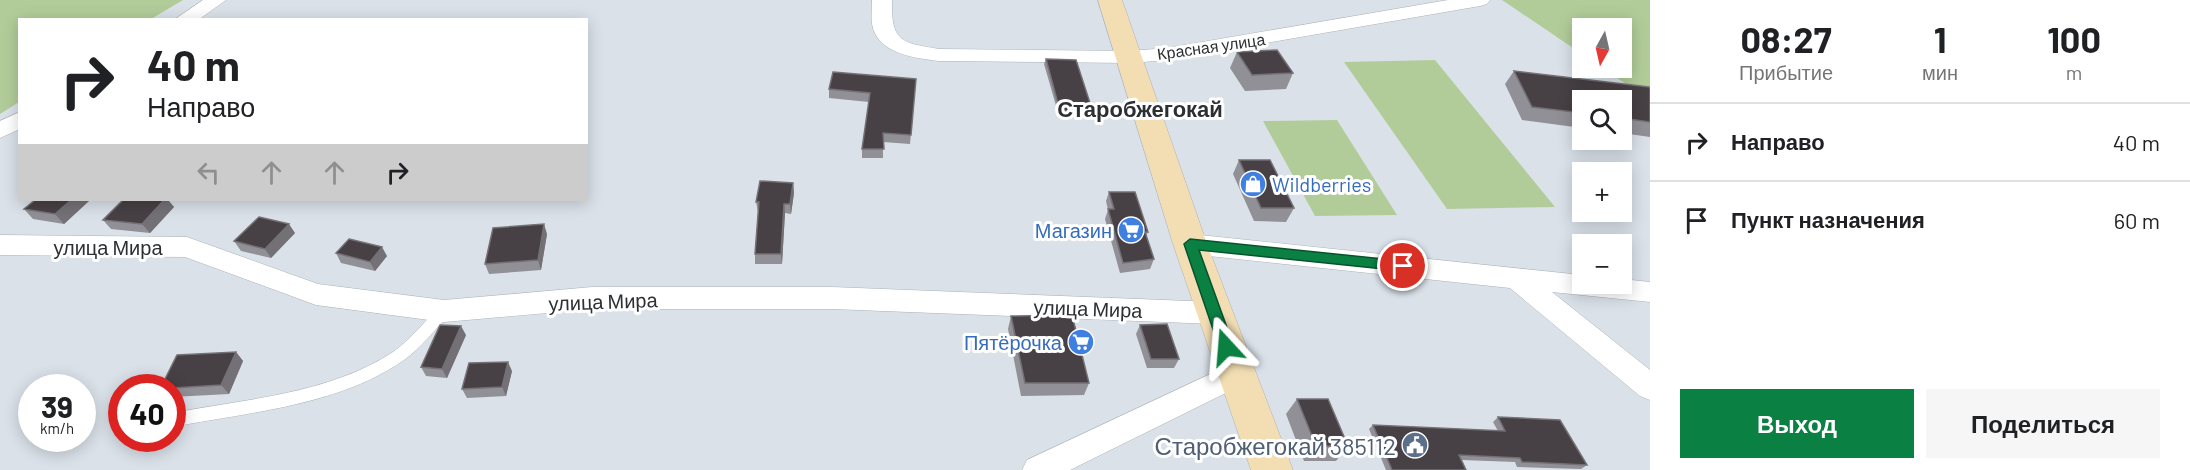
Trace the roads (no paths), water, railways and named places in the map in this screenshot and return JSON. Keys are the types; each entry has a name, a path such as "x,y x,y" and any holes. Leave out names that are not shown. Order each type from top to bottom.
{"street":[{"path":"187,18 216,0"},
{"name":"Красная улица","path":"882,0 882,27 890,40 911,50 939,55 1131,57 1167,54 1276,37 1480,0"},
{"path":"1110,0 1131,57 1190,244 1272,470"},
{"path":"0,131 18,120"},
{"path":"1190,244 1650,292"},
{"name":"улица Мира","path":"0,245 187,247 316,294 444,311 592,298 832,298 1215,313"},
{"path":"1515,278 1650,387"},
{"path":"1038,470 1236,374"}],"lane":[{"path":"186,417 314,392 358,378 399,355 444,311"}],"place":[{"name":"Wildberries","path":"1253,184"},
{"name":"Магазин","path":"1131,230"},
{"name":"Пятёрочка","path":"1081,342"},
{"name":"Старобжегокай 385112","path":"1415,445"}],"district":[{"name":"Старобжегокай","path":"1140,108"}]}
